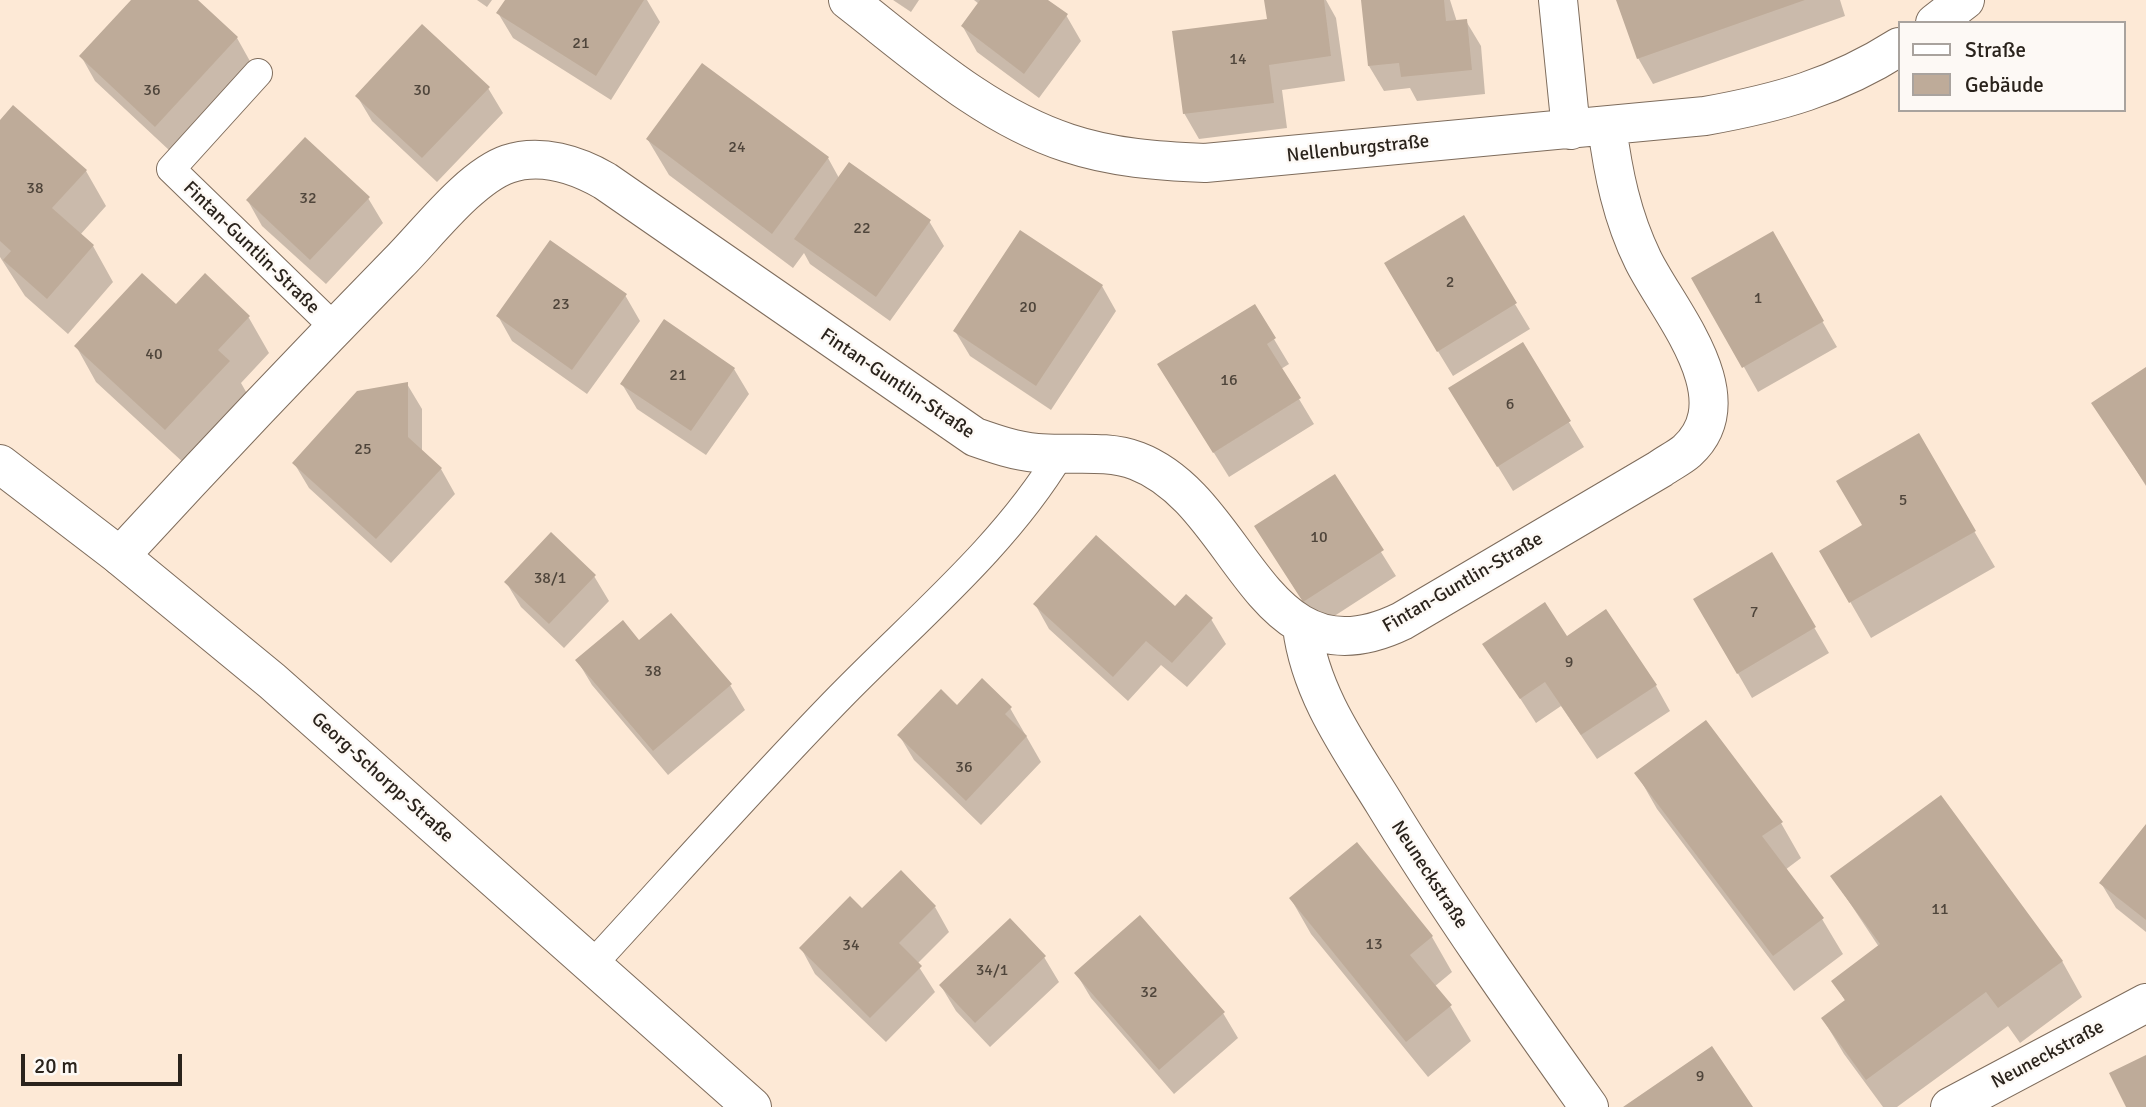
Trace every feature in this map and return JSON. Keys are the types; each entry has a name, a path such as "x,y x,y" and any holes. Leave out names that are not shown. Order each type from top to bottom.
{"street":[{"name":"Nellenburgstraße","path":"848,0 994,108 1032,129 1068,143 1158,162 1205,163 1705,116 1763,106 1811,92 1864,69 1898,48"},
{"name":"Fintan-Guntlin-Straße","path":"120,556 335,328 469,191 490,174 509,164 533,160 581,167 605,181 975,437 1005,448 1060,454 1103,454 1136,460 1161,473 1212,523 1280,609 1302,627 1329,637 1359,638 1402,621 1669,463 1688,451 1704,426 1709,401 1705,373 1643,259 1589,128 1558,0"},
{"path":"1938,21 1965,0"},
{"name":"Georg-Schorpp-Straße","path":"0,464 120,556 343,743 752,1107"},
{"name":"Neuneckstraße","path":"1302,627 1312,676 1359,762 1435,887 1588,1107"},
{"name":"Neuneckstraße","path":"1951,1107 2146,1003"}],"lane":[{"name":"Fintan-Guntlin-Straße","path":"258,73 171,169 335,328"},
{"path":"591,965 837,700 1008,526 1034,495 1060,454"}],"building":[{"path":"131,0 198,0 238,37 155,127 79,56"},
{"path":"505,0 644,0 596,76 496,13"},
{"path":"980,0 1048,0 1068,14 1024,74 961,26"},
{"path":"1264,0 1324,0 1331,56 1269,65 1274,103 1183,114 1172,31 1267,19"},
{"path":"1361,0 1444,0 1446,21 1467,19 1472,70 1401,77 1399,63 1368,66"},
{"path":"1616,0 1805,0 1637,59"},
{"path":"422,24 490,87 422,158 355,96"},
{"path":"702,63 829,157 772,234 646,139"},
{"path":"13,105 87,170 52,208 94,245 47,299 3,260 11,251 0,241 0,120"},
{"path":"305,137 370,197 310,260 246,200"},
{"path":"849,162 931,220 876,297 794,239"},
{"path":"1464,215 1517,303 1437,352 1384,263"},
{"path":"1020,230 1103,285 1036,386 953,331"},
{"path":"1773,231 1824,321 1742,368 1691,278"},
{"path":"550,240 627,294 572,370 496,316"},
{"path":"142,273 176,304 205,273 250,316 218,350 230,361 165,430 74,346"},
{"path":"1255,304 1276,338 1267,344 1301,398 1213,453 1157,364"},
{"path":"664,319 735,368 691,431 620,384"},
{"path":"1523,342 1571,421 1497,467 1448,388"},
{"path":"2146,367 2146,485 2091,403"},
{"path":"408,382 408,437 442,468 376,539 292,463 357,391"},
{"path":"1919,433 1976,531 1849,603 1819,551 1862,525 1836,481"},
{"path":"1335,474 1384,550 1303,602 1254,526"},
{"path":"551,532 596,575 549,624 504,582"},
{"path":"1096,535 1175,606 1186,594 1213,618 1172,663 1146,641 1113,677 1033,604"},
{"path":"1772,552 1816,627 1737,674 1693,599"},
{"path":"1545,602 1567,636 1606,609 1657,685 1581,735 1545,682 1520,699 1482,644"},
{"path":"671,613 732,684 653,751 575,660 623,620 639,640"},
{"path":"982,678 1012,707 1005,714 1027,736 966,801 897,735 941,689 957,705"},
{"path":"1706,720 1783,822 1762,836 1824,918 1773,956 1634,773"},
{"path":"1941,795 2063,961 1998,1008 1986,992 1866,1080 1821,1018 1845,1000 1831,981 1880,944 1830,876"},
{"path":"2146,824 2146,920 2099,883"},
{"path":"1357,842 1433,936 1410,955 1452,1005 1406,1042 1289,898"},
{"path":"901,870 936,906 899,943 922,966 870,1018 799,948 850,896 862,908"},
{"path":"1140,915 1225,1012 1159,1070 1074,973"},
{"path":"1010,918 1046,956 975,1023 939,985"},
{"path":"1712,1046 1753,1107 1623,1107"},
{"path":"2146,1055 2146,1107 2126,1107 2109,1073"}]}
